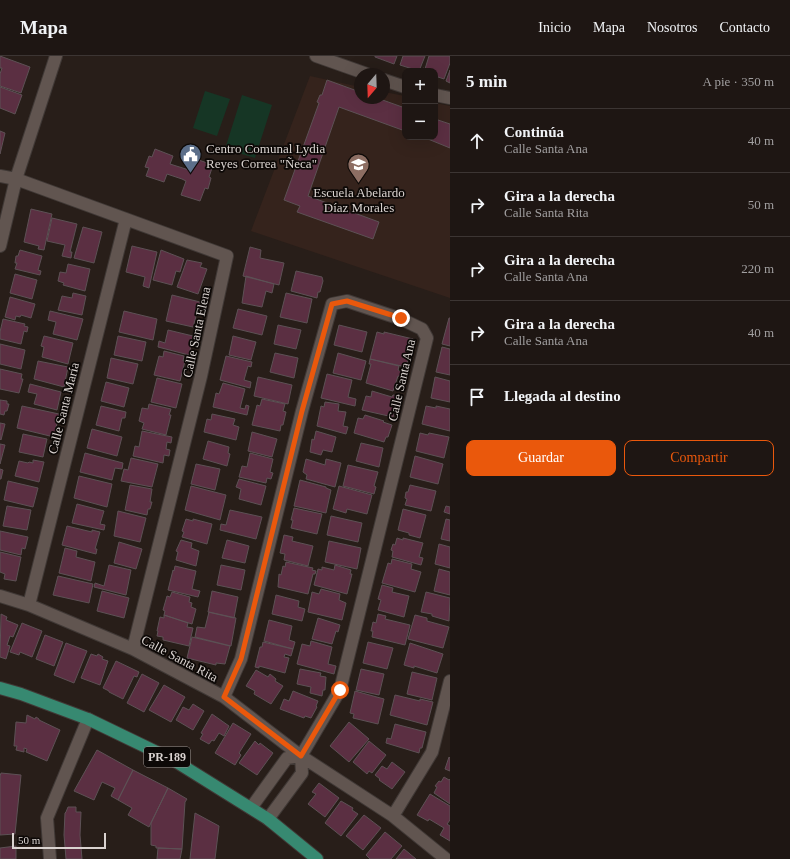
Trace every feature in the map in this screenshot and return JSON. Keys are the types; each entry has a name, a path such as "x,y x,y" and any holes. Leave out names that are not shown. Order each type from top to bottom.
{"main road":[{"name":"PR-189","path":"0,688 22,694 88,719 175,761 268,819 317,859"}],"street":[{"path":"0,246 16,179 56,56"},
{"path":"316,56 354,69"},
{"path":"390,82 402,86"},
{"path":"438,96 450,98"},
{"name":"Calle Santa Elena","path":"0,176 16,179 227,256 201,376 133,649"},
{"name":"Calle Santa María","path":"29,605 126,219"},
{"name":"Calle Santa Ana","path":"224,697 241,659 302,411 332,304 347,301 401,318 422,328 426,338 340,690 301,756 302,773 268,819"},
{"name":"Calle Santa Rita","path":"0,596 29,605 133,649 224,697 301,756 393,816 446,859"},
{"path":"393,816 432,752 450,681"},
{"path":"50,859 47,818 88,719"},
{"path":"251,808 287,758 301,756"}],"shaded area":[{"name":"Escuela Abelardo Díaz Morales","path":"310,76 354,86 354,104 390,104 390,93 402,95 402,140 438,140 438,104 450,106 450,298 251,231"}],"green space":[{"path":"205,91 230,99 217,136 193,128"},
{"path":"242,95 272,105 255,158 225,149"}],"building":[{"path":"0,56 30,67 21,93 0,86 0,74 2,68 0,68"},
{"path":"375,56 397,56 394,64"},
{"path":"403,56 425,56 420,68 410,68 400,65"},
{"path":"429,56 450,56 450,63 444,79 438,77 438,68 425,68"},
{"path":"450,70 450,83 446,81"},
{"path":"327,80 354,90 354,104 390,104 390,103 402,107 402,130 339,107 308,196 379,222 373,239 297,212 300,206 284,200 319,103 317,102 320,95 322,95"},
{"path":"0,87 22,95 15,114 0,108"},
{"path":"438,120 450,124 450,148 430,140 438,140"},
{"path":"0,131 5,133 0,154"},
{"name":"Centro Comunal Lydia Reyes Correa \"Ñeca\"","path":"155,149 173,156 170,164 189,170 193,158 213,165 209,177 211,178 208,189 205,188 200,201 181,195 186,181 182,179 167,174 164,182 146,176 149,168 145,167 149,156 152,157"},
{"path":"31,209 52,214 44,250 38,249 39,246 24,242"},
{"path":"52,218 77,224 70,252 72,252 71,258 62,256 65,245 47,241"},
{"path":"83,227 102,232 94,263 74,258"},
{"path":"132,246 157,252 149,288 143,286 145,277 126,272"},
{"path":"250,247 261,250 260,258 284,263 279,285 243,276"},
{"path":"20,250 42,256 38,270 41,271 40,275 15,269 17,263 15,263 16,256 18,256"},
{"path":"161,250 184,259 180,272 176,271 172,285 153,280"},
{"path":"187,260 202,263 200,267 207,269 198,294 177,287"},
{"path":"68,264 90,269 85,291 63,285 64,283 58,281 60,272 66,273"},
{"path":"296,271 322,277 323,281 317,298 291,291"},
{"path":"15,274 37,280 32,299 10,293"},
{"path":"246,276 274,284 272,293 266,291 262,307 242,303"},
{"path":"73,293 86,296 82,315 58,310 62,296 72,298"},
{"path":"286,293 312,299 307,323 280,317"},
{"path":"172,295 200,302 193,327 166,321"},
{"path":"10,297 35,304 31,318 21,315 20,317 16,316 15,320 5,317"},
{"path":"238,309 267,316 262,335 233,328"},
{"path":"50,311 83,319 77,340 53,334 56,322 48,320"},
{"path":"124,311 157,319 153,340 119,332"},
{"path":"450,318 450,346 442,344"},
{"path":"3,319 25,324 24,326 28,327 27,332 24,331 21,344 0,339"},
{"path":"278,325 301,330 296,349 274,344"},
{"path":"339,325 367,332 362,352 334,345"},
{"path":"168,330 193,336 189,355 158,347 159,341 165,343"},
{"path":"377,332 384,334 384,332 413,339 406,367 370,359"},
{"path":"44,336 73,343 68,364 42,357 44,347 41,346"},
{"path":"118,336 146,342 142,361 114,355"},
{"path":"233,336 256,342 251,360 229,355"},
{"path":"0,344 25,350 21,369 0,364"},
{"path":"442,347 450,349 450,375 436,372"},
{"path":"164,351 184,356 183,361 185,361 180,381 154,375 159,356 163,357"},
{"path":"275,353 298,358 294,378 270,372"},
{"path":"338,353 366,361 361,380 333,373"},
{"path":"226,356 252,362 251,367 248,366 244,380 251,382 250,388 220,380"},
{"path":"111,358 138,364 133,384 107,378"},
{"path":"370,359 399,366 398,370 403,371 402,377 398,376 393,391 366,383 371,364 369,364"},
{"path":"38,361 68,367 64,387 34,379"},
{"path":"0,369 22,374 21,379 23,379 19,393 0,389"},
{"path":"327,374 352,380 348,397 356,399 355,406 321,398"},
{"path":"258,377 292,385 288,404 254,396"},
{"path":"435,377 450,381 450,402 431,398"},
{"path":"157,378 182,384 176,408 151,402"},
{"path":"106,382 129,388 124,407 101,401"},
{"path":"223,383 245,389 240,408 245,409 246,405 249,406 247,415 213,407 216,393 219,394"},
{"path":"30,384 61,392 57,410 34,404 37,394 28,392"},
{"path":"372,391 392,397 393,395 399,396 393,417 362,410 366,396 371,397"},
{"path":"262,399 285,404 283,411 286,412 280,431 252,425 257,405 260,406"},
{"path":"0,400 7,401 7,404 9,404 4,415 0,414"},
{"path":"325,402 339,404 338,411 346,412 343,426 348,427 346,434 317,426 321,406 324,407"},
{"path":"149,404 171,409 166,435 142,429 144,423 139,421 142,408 148,409"},
{"path":"22,406 59,414 54,437 17,428"},
{"path":"101,406 126,412 125,418 122,418 119,431 96,425"},
{"path":"426,406 436,408 436,406 450,409 450,431 422,424"},
{"path":"212,414 235,419 233,425 239,427 236,440 204,432 207,419 211,420"},
{"path":"365,415 392,425 388,437 386,437 384,442 354,433 358,418 363,419"},
{"path":"0,423 5,424 1,440 0,439"},
{"path":"92,429 122,437 117,456 87,448"},
{"path":"142,431 172,437 171,443 167,442 166,449 170,450 169,456 164,455 163,463 133,456 135,446 139,447"},
{"path":"316,431 336,437 332,452 323,450 321,455 310,452 312,439 314,440"},
{"path":"252,432 277,439 272,457 248,451"},
{"path":"420,433 428,435 429,433 449,437 444,458 416,451"},
{"path":"23,434 47,439 43,457 19,452"},
{"path":"208,441 229,447 228,453 230,454 227,466 203,459"},
{"path":"361,443 383,448 379,467 356,461"},
{"path":"0,444 5,445 0,464"},
{"path":"85,453 123,463 122,469 115,468 112,480 80,472"},
{"path":"250,453 273,459 270,472 273,473 271,479 267,478 266,483 239,477 242,466 247,467"},
{"path":"415,456 443,464 438,484 410,477"},
{"path":"131,458 158,464 152,487 121,481 124,469 128,470"},
{"path":"306,459 325,465 326,459 341,463 335,487 306,479 307,475 303,472"},
{"path":"33,460 44,462 39,482 15,476 19,461 33,463"},
{"path":"196,464 220,469 215,490 191,484"},
{"path":"348,465 378,472 374,486 376,487 374,494 343,486"},
{"path":"0,469 3,470 1,479 0,479"},
{"path":"79,476 112,484 107,507 74,498"},
{"path":"239,479 266,486 261,505 239,499 241,489 236,487"},
{"path":"300,480 326,487 331,490 326,513 294,506"},
{"path":"8,481 38,488 33,507 4,500"},
{"path":"130,485 152,489 150,502 152,502 150,509 148,509 147,515 125,510"},
{"path":"410,485 436,491 431,511 405,505 407,499 405,498 406,492 408,492"},
{"path":"191,486 226,495 220,520 185,510"},
{"path":"339,486 372,495 367,514 347,509 346,513 333,509"},
{"path":"77,504 104,511 100,524 105,525 104,530 72,523"},
{"path":"7,506 31,510 27,530 3,526"},
{"path":"446,506 450,507 450,514 444,512"},
{"path":"294,508 322,514 317,534 291,528"},
{"path":"403,509 426,515 420,538 398,530"},
{"path":"230,510 262,517 256,539 220,530 221,524 226,525"},
{"path":"118,511 146,518 140,542 114,536"},
{"path":"331,516 362,523 358,542 327,535"},
{"path":"186,519 193,521 193,519 212,524 207,544 182,537 184,532 182,531"},
{"path":"446,519 450,520 450,541 441,539"},
{"path":"67,526 92,532 92,530 100,532 95,549 97,549 96,554 62,545"},
{"path":"0,531 28,537 25,549 22,548 21,555 0,550"},
{"path":"284,535 293,537 292,541 313,546 308,566 284,560 285,554 280,553"},
{"path":"397,538 423,543 419,557 423,558 421,565 392,557 393,551 391,550 393,544 395,545"},
{"path":"181,540 192,543 191,548 199,551 196,566 176,560 178,552 176,551"},
{"path":"227,540 249,546 245,563 222,558"},
{"path":"329,541 361,548 357,569 325,562"},
{"path":"119,542 142,549 136,569 114,563"},
{"path":"439,544 450,547 450,568 435,564"},
{"path":"65,548 77,551 76,557 95,562 91,581 59,573"},
{"path":"0,552 21,557 16,581 4,579 5,574 0,572"},
{"path":"392,559 412,564 411,569 421,572 415,592 382,583 388,563 391,564"},
{"path":"286,562 313,568 312,570 316,571 315,574 313,574 308,594 278,587 279,574 281,575 283,566 285,567"},
{"path":"109,565 131,570 126,595 94,587 95,583 104,586"},
{"path":"221,565 245,570 241,590 217,585"},
{"path":"335,565 351,570 350,574 352,574 347,594 314,585 318,569 322,570 322,567 334,570"},
{"path":"175,566 196,571 192,589 200,591 198,597 168,590"},
{"path":"439,569 450,572 450,595 434,591"},
{"path":"58,576 93,584 89,603 53,595"},
{"path":"382,585 393,588 392,592 409,596 404,617 378,610 381,600 378,599"},
{"path":"321,589 340,594 339,600 346,603 342,620 308,612 312,592 319,594"},
{"path":"102,591 129,598 124,618 97,611"},
{"path":"212,591 238,597 234,618 208,612"},
{"path":"172,592 190,597 189,602 192,603 191,607 196,609 192,624 164,615 165,611 163,610 167,596 170,597"},
{"path":"426,592 450,598 449,621 432,616 432,614 421,612"},
{"path":"276,595 299,601 298,607 305,609 302,621 272,614"},
{"path":"209,612 236,618 231,646 195,637 197,627 205,628"},
{"path":"1,614 7,617 6,620 18,625 13,637 10,636 7,645 10,646 6,659 0,657"},
{"path":"378,614 386,616 385,619 410,625 405,645 372,637 373,631 371,631 373,622 376,623"},
{"path":"164,615 188,623 187,627 193,628 189,646 163,640 163,637 157,636 160,617 164,618"},
{"path":"415,615 427,618 427,621 449,627 443,648 408,639"},
{"path":"318,618 340,625 338,632 336,631 332,644 312,639"},
{"path":"269,620 292,626 289,640 295,642 293,649 264,641"},
{"path":"22,623 42,631 32,657 20,652 19,655 10,652"},
{"path":"45,635 63,642 54,666 36,659"},
{"path":"192,637 230,646 225,664 216,663 216,665 187,658"},
{"path":"311,641 332,647 328,664 336,666 334,674 297,664 302,644 310,646"},
{"path":"263,642 293,649 291,656 285,654 284,657 289,658 285,673 259,666 259,668 255,667 260,647 262,647"},
{"path":"368,642 393,648 387,669 363,663"},
{"path":"66,643 87,651 74,683 54,675"},
{"path":"410,643 443,654 437,673 414,666 414,668 404,665"},
{"path":"91,654 97,656 98,654 103,657 102,659 108,661 100,685 81,678"},
{"path":"116,661 139,672 137,677 134,676 123,699 103,688"},
{"path":"300,669 321,673 320,676 326,677 325,690 323,690 322,696 310,693 311,687 297,684"},
{"path":"361,669 384,674 379,695 356,690"},
{"path":"256,670 268,677 270,674 276,679 275,681 283,686 271,704 254,694 255,691 246,686"},
{"path":"412,672 437,678 432,700 407,694"},
{"path":"142,674 159,683 144,712 127,703"},
{"path":"164,685 185,697 171,722 149,710"},
{"path":"293,691 318,701 317,707 311,718 305,716 304,718 280,709 284,699 289,701"},
{"path":"355,691 384,699 378,724 353,718 354,714 350,713"},
{"path":"395,695 420,701 420,699 433,702 427,725 390,715"},
{"path":"193,704 204,711 193,730 176,720 183,707 189,710"},
{"path":"212,714 229,726 224,736 219,733 214,741 212,740 209,744 200,739 203,734 201,733"},
{"path":"27,715 35,719 36,717 39,720 60,730 47,761 26,752 27,749 24,748 24,752 16,750 17,746 14,746 16,722 26,723"},
{"path":"349,722 369,739 349,762 330,746"},
{"path":"233,723 251,734 239,753 241,755 235,765 215,753"},
{"path":"395,724 426,732 422,748 420,748 419,753 386,743 387,738 391,739"},
{"path":"255,741 273,753 257,775 239,763"},
{"path":"369,741 386,755 372,773 369,771 367,774 353,762"},
{"path":"97,750 133,770 118,800 111,796 115,788 102,782 94,800 74,791"},
{"path":"449,757 450,758 450,771 445,769"},
{"path":"392,762 405,772 392,789 379,780 380,779 375,775 382,766 387,769"},
{"path":"133,770 168,788 149,827 128,815 132,808 118,800"},
{"path":"1,773 21,775 15,834 0,835"},
{"path":"444,777 449,780 450,779 450,804 434,793 437,787 435,786 439,781 441,782"},
{"path":"319,783 339,798 325,817 308,804 316,794 312,792"},
{"path":"168,788 187,799 185,802 182,849 156,848 156,846 151,845 151,823"},
{"path":"430,794 450,806 450,820 447,824 450,826 450,841 440,835 444,828 429,819 428,821 417,815"},
{"path":"341,801 353,808 352,810 358,814 341,836 325,823"},
{"path":"68,807 76,807 76,812 81,812 80,835 82,859 66,859 64,835 65,813"},
{"path":"195,813 219,826 215,859 190,859"},
{"path":"364,815 381,828 363,850 346,836"},
{"path":"385,832 402,846 391,859 370,859 366,855"},
{"path":"16,846 16,859 0,859 0,848"},
{"path":"158,848 182,849 180,859 157,859"},
{"path":"404,849 416,859 396,859"}],"place":[{"name":"Centro Comunal Lydia Reyes Correa \"Ñeca\"","path":"190,174"},
{"name":"Escuela Abelardo Díaz Morales","path":"359,184"}],"route":[{"path":"340,690 301,756 224,697 241,659 302,411 332,304 347,301 401,318"}]}
